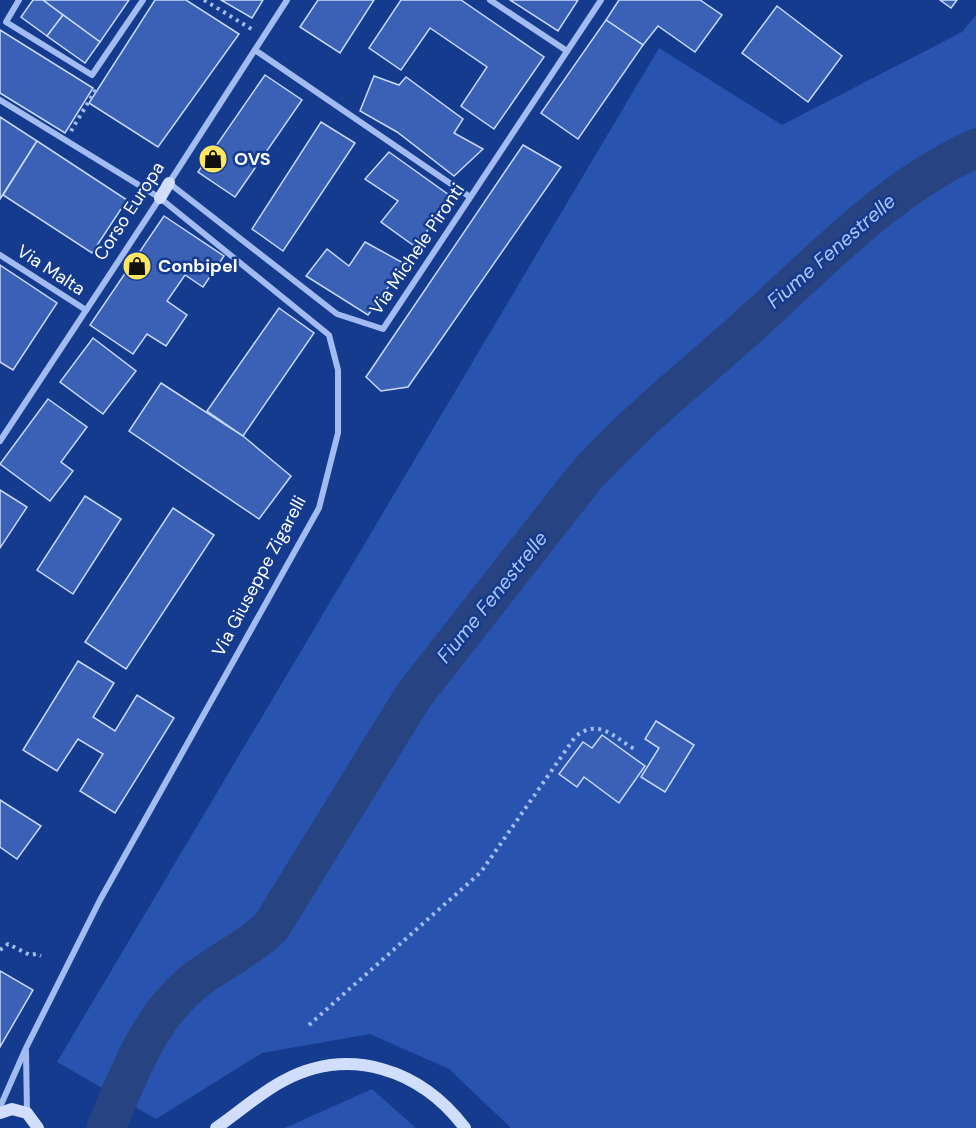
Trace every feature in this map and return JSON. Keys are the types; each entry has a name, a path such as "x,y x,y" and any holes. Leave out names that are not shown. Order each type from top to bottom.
{"street":[{"path":"19,0 6,22 92,75 144,0"},
{"name":"Corso Europa","path":"0,441 287,0"},
{"path":"490,0 567,51"},
{"name":"Via Michele Pironti","path":"169,183 337,314 383,329 601,0"},
{"path":"255,50 470,197"},
{"name":"Via Giuseppe Zigarelli","path":"0,100 160,198 329,335 338,370 338,433 319,508 100,900 26,1048 0,1107"},
{"name":"Via Malta","path":"0,255 86,310"},
{"path":"26,1048 27,1113"},
{"path":"216,1128 283,1081 309,1070 342,1063 376,1068 407,1078 435,1095 465,1128"},
{"path":"0,1113 12,1109 27,1113 39,1127"}],"path":[{"path":"204,0 263,37"},
{"path":"65,140 98,86 92,75"},
{"path":"309,1025 481,872 575,737 585,729 598,727 634,749"},
{"path":"0,950 8,944 30,955 41,956"}],"shaded area":[{"path":"976,15 976,1128 511,1128 449,1069 370,1034 262,1053 156,1119 57,1062 659,48 782,125 962,32"},
{"path":"372,1089 416,1128 285,1128"}],"building":[{"path":"33,0 43,0 63,15 47,36 21,17"},
{"path":"43,0 129,0 100,42"},
{"path":"155,0 186,0 239,34 158,147 89,103"},
{"path":"221,0 263,0 252,18"},
{"path":"318,0 374,0 340,53 300,27"},
{"path":"401,0 461,0 544,57 494,129 461,106 487,67 430,28 401,70 369,48"},
{"path":"510,0 578,0 558,31"},
{"path":"619,0 700,0 722,15 695,52 658,26 643,45 606,20"},
{"path":"940,0 957,0 951,8"},
{"path":"777,6 842,56 808,102 742,53"},
{"path":"63,15 100,42 85,63 47,36"},
{"path":"606,20 643,45 578,139 541,113"},
{"path":"0,30 93,88 65,133 0,93"},
{"path":"265,75 302,100 235,197 198,172"},
{"path":"374,76 399,85 406,77 463,119 454,133 483,149 454,176 397,132 360,111"},
{"path":"0,117 37,141 0,199"},
{"path":"321,122 355,143 283,251 252,229"},
{"path":"37,141 127,200 92,253 3,195"},
{"path":"523,145 561,167 408,387 381,391 366,377"},
{"path":"389,152 449,195 417,248 381,222 398,201 365,179"},
{"path":"164,216 224,256 203,287 185,275 167,301 187,315 166,346 147,334 133,354 90,325"},
{"path":"365,242 405,264 368,315 306,276 327,249 349,266"},
{"path":"0,265 57,303 13,370 0,362"},
{"path":"279,308 314,333 243,436 207,411"},
{"path":"93,338 136,371 103,414 60,382"},
{"path":"161,383 243,436 291,476 259,519 129,431"},
{"path":"48,399 87,427 61,462 73,471 50,501 0,464"},
{"path":"0,490 27,507 0,548"},
{"path":"85,496 121,519 73,594 37,570"},
{"path":"173,508 214,535 126,669 85,642"},
{"path":"78,661 114,683 93,717 115,731 137,695 174,718 115,813 80,791 103,754 78,739 57,771 23,750"},
{"path":"656,721 694,745 665,792 641,777 659,748 645,739"},
{"path":"602,735 645,766 619,803 584,777 577,787 559,774 583,742 592,748"},
{"path":"0,800 41,826 17,859 0,847"},
{"path":"0,971 33,990 0,1047"}],"waterway":[{"name":"Fiume Fenestrelle","path":"106,1128 131,1069 163,1014 192,983 252,943 271,927 414,695 585,477 645,417 885,204 944,164 976,148"}],"place":[{"name":"OVS","path":"213,159"},
{"name":"Conbipel","path":"137,266"}]}
